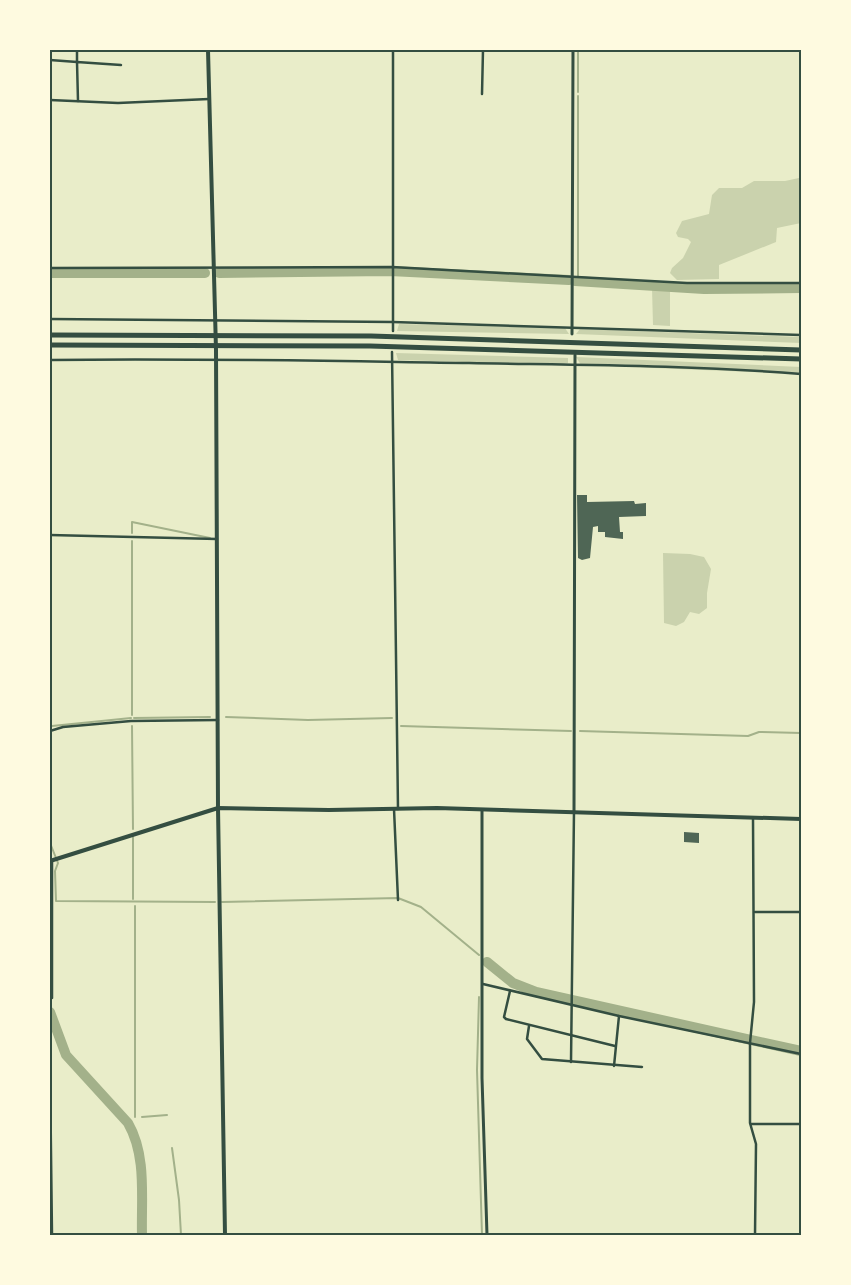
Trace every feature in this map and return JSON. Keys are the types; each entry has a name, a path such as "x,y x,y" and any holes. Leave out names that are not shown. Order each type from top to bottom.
{"highway":[{"path":"50,335 192,334 499,339 801,350"},
{"path":"50,345 239,344 499,349 801,359"}],"main road":[{"path":"208,50 212,268 216,359 218,808 225,1235"},
{"path":"51,861 218,808 574,811 801,819"}],"street":[{"path":"77,50 78,102"},
{"path":"393,50 393,332"},
{"path":"482,94 483,50"},
{"path":"572,334 573,50"},
{"path":"50,60 121,65"},
{"path":"50,100 118,103 210,99"},
{"path":"50,268 392,270 581,276 687,283 801,283"},
{"path":"50,319 393,322 572,326 801,335"},
{"path":"392,352 398,900"},
{"path":"571,1062 573,1003 575,355"},
{"path":"50,360 216,359 576,365 753,370 801,374"},
{"path":"50,535 217,539"},
{"path":"50,731 63,727 131,721 218,720"},
{"path":"482,810 482,1078 487,1235"},
{"path":"754,818 755,912 754,1002 751,1041 751,1124 756,1144 755,1235"},
{"path":"51,861 51,998"},
{"path":"755,912 801,912"},
{"path":"483,984 573,1003 619,1016 751,1041 801,1054"},
{"path":"510,991 504,1018 615,1046"},
{"path":"614,1066 619,1016"},
{"path":"529,1025 527,1039 542,1059 642,1067"},
{"path":"50,1071 52,1235"},
{"path":"751,1124 801,1124"}],"green space":[{"path":"801,178 801,223 777,228 776,242 719,265 719,279 677,280 670,273 672,268 683,258 691,242 688,239 678,237 676,233 682,221 709,214 712,195 719,188 742,188 754,181 785,181"},
{"path":"652,288 670,288 670,326 653,325"},
{"path":"399,324 565,328 569,334 397,331"},
{"path":"580,329 801,337 801,343 576,334"},
{"path":"396,353 568,358 568,363 559,365 398,360"},
{"path":"576,357 801,367 801,374 581,365"},
{"path":"663,553 690,554 704,557 711,569 707,593 707,608 699,614 690,612 684,622 676,626 664,623"}],"building":[{"path":"577,495 587,495 587,502 634,501 635,504 646,503 646,516 619,517 620,532 623,532 623,539 605,537 605,532 598,532 598,526 593,527 590,558 582,560 578,558"},
{"path":"684,832 699,833 699,843 684,842"}],"waterway":[{"path":"578,50 578,92"},
{"path":"578,96 578,281"},
{"path":"219,273 390,271 569,280"},
{"path":"50,273 205,273"},
{"path":"575,281 704,289 801,288"},
{"path":"132,533 132,522 210,538"},
{"path":"132,541 132,715"},
{"path":"134,718 210,717"},
{"path":"226,717 308,720 392,718"},
{"path":"52,726 131,718"},
{"path":"132,726 133,829"},
{"path":"401,726 571,731"},
{"path":"580,731 748,736 759,732 801,733"},
{"path":"133,837 133,899"},
{"path":"50,843 58,863 55,871 56,901 215,902"},
{"path":"222,902 398,898 421,907 479,955"},
{"path":"135,906 135,1117"},
{"path":"487,962 513,983 536,992 801,1051"},
{"path":"479,997 477,1070 482,1235"},
{"path":"50,1012 66,1055 128,1123 134,1136 141,1163 142,1235"},
{"path":"142,1117 167,1115"},
{"path":"172,1148 179,1200 181,1235"}]}
